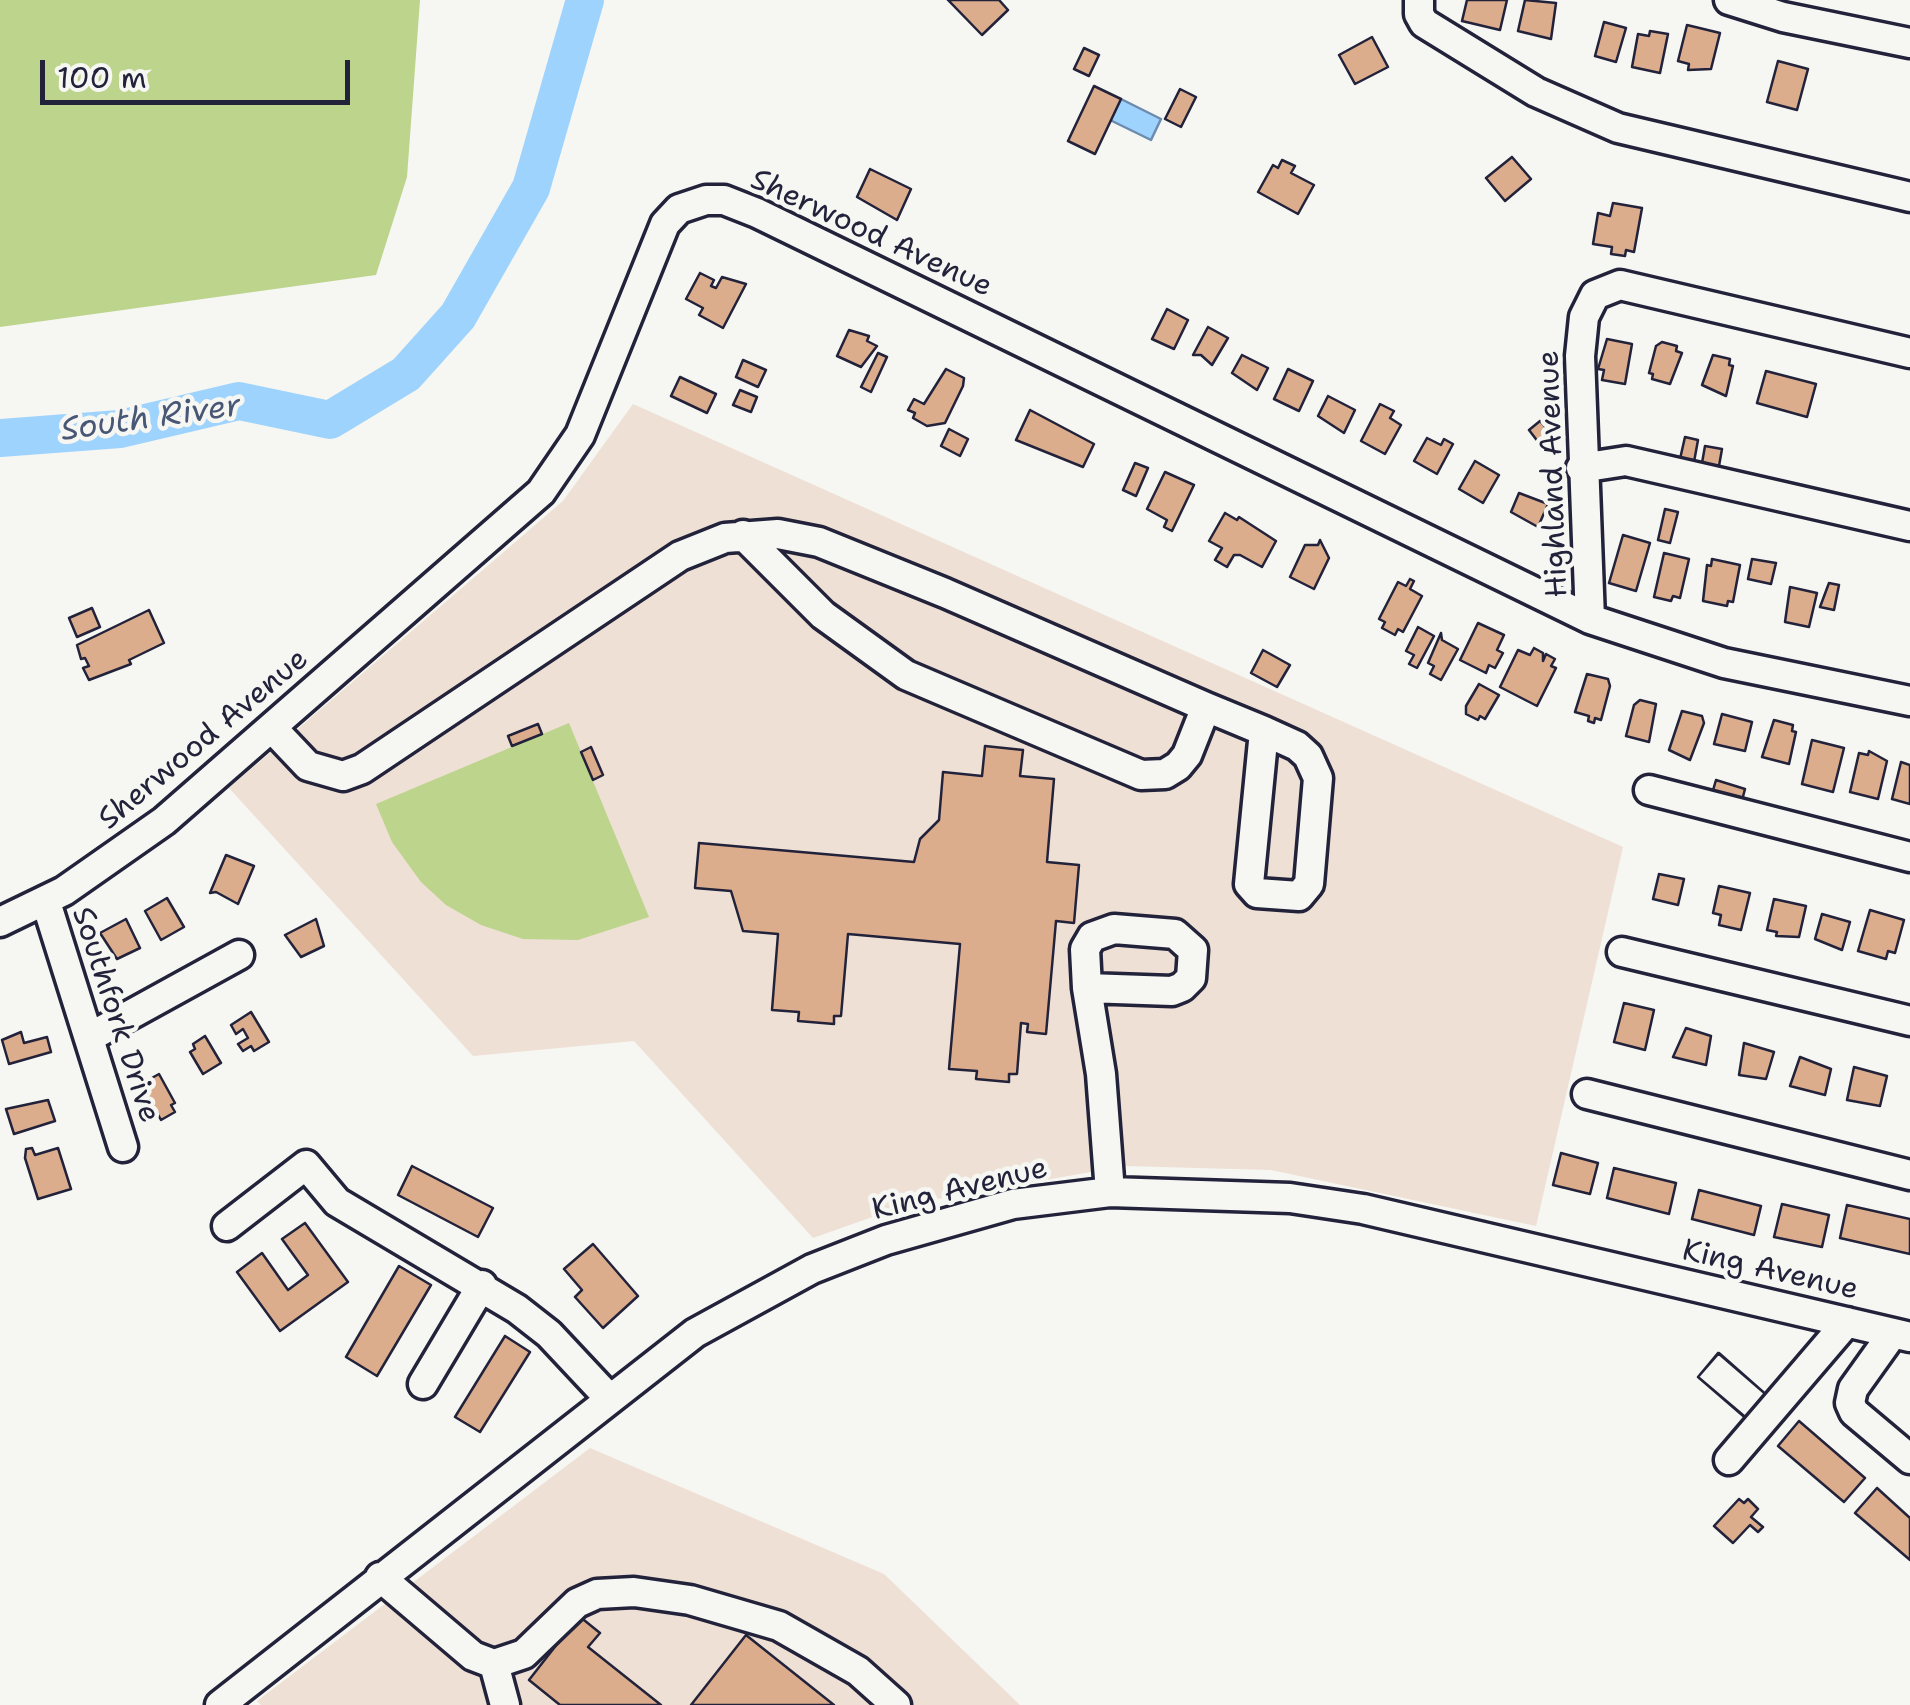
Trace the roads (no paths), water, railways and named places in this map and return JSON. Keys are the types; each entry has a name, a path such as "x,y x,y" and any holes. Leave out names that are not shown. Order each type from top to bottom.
{"street":[{"path":"1419,0 1418,14 1424,24 1536,92 1618,128 1910,197"},
{"path":"1729,0 1783,17 1910,43"},
{"name":"Sherwood Avenue","path":"0,922 46,902 164,822 541,492 580,435 654,242 679,209 706,200 724,200 757,213 1590,619 1724,663 1910,701"},
{"name":"Highland Avenue","path":"1590,619 1582,468 1584,317 1596,295 1620,285 1685,297 1910,354"},
{"path":"1582,468 1626,460 1910,526"},
{"path":"272,728 319,772 344,776 353,773 680,556 743,536 778,534 819,542 1264,731 1297,746 1308,756 1318,778 1309,884 1299,896 1257,893 1249,884 1264,731"},
{"path":"743,536 823,614 906,676 1141,775 1165,774 1178,766 1187,755 1206,707"},
{"path":"1649,790 1910,857"},
{"name":"Southfork Drive","path":"46,902 123,1148"},
{"path":"1622,952 1910,1021"},
{"path":"90,1037 239,956"},
{"path":"1086,988 1101,1074 1110,1192"},
{"path":"1587,1094 1910,1175"},
{"path":"226,1226 306,1164 337,1202 482,1285 549,1334 608,1398"},
{"name":"King Avenue","path":"220,1705 695,1333 812,1269 949,1220 1013,1204 1110,1192 1220,1192 1362,1210 1901,1335"},
{"path":"423,1384 482,1285"},
{"path":"1729,1460 1847,1322"},
{"path":"1901,1335 1853,1389 1850,1404 1854,1412 1910,1459"},
{"path":"380,1577 473,1656 494,1664 524,1654 578,1603 597,1594 634,1592 690,1600 779,1626 858,1671 896,1705"},
{"path":"494,1664 505,1705"}],"water":[{"path":"1121,99 1161,119 1151,140 1110,120"}],"waterway":[{"name":"South River","path":"0,438 120,429 239,401 330,420 406,374 458,316 531,188 585,0"}]}
